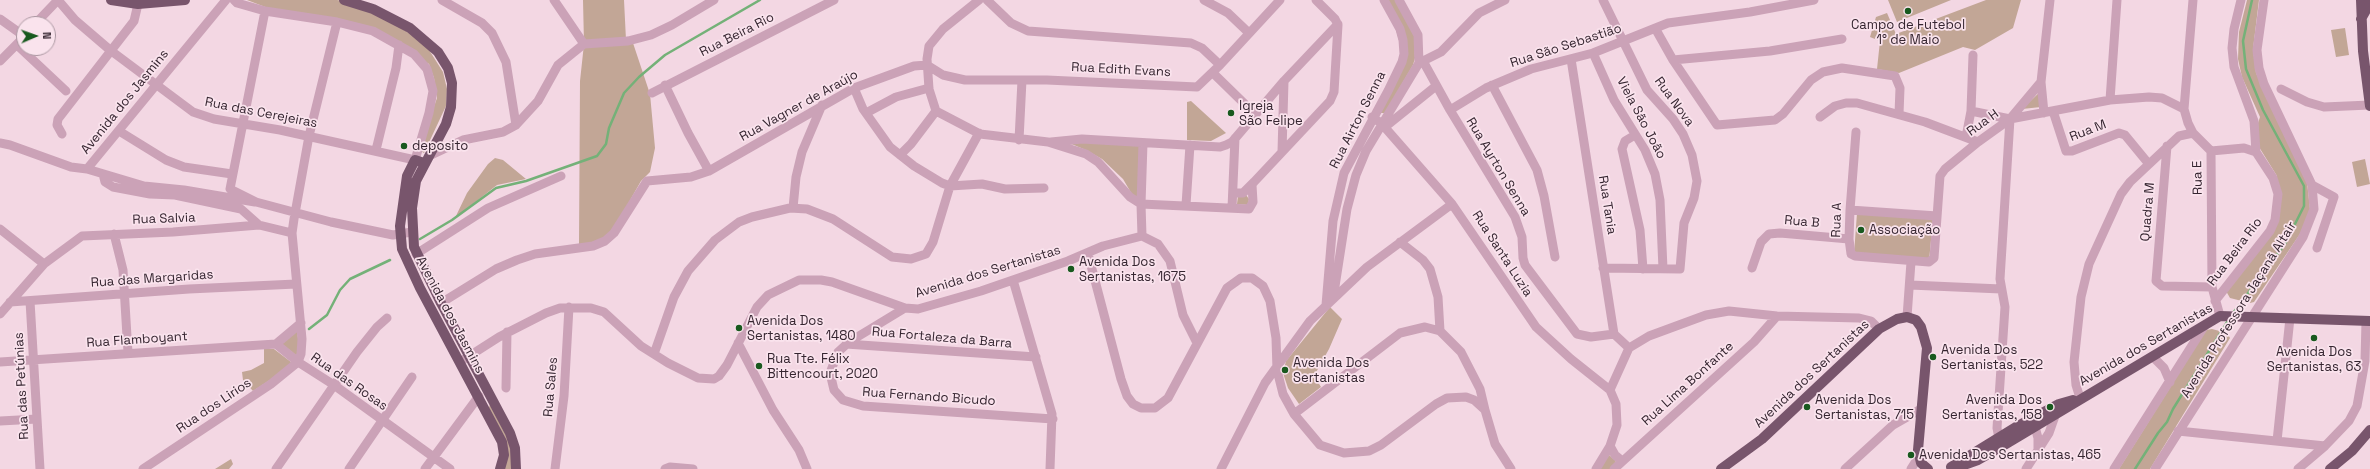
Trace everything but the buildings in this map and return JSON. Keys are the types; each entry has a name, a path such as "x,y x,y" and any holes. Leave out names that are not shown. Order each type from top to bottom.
{"main road":[{"path":"111,0 138,4 185,0"},
{"name":"Avenida dos Jasmins","path":"344,0 373,9 410,28 438,52 448,68 452,83 451,107 446,124 404,190 400,235 407,263 461,362 502,442 504,455 500,469"},
{"path":"2361,0 2361,19 2370,105"},
{"path":"2361,19 2370,3"},
{"name":"Avenida dos Jasmins","path":"423,160 413,196 412,232 416,254 510,433 515,448 516,469"},
{"name":"Avenida dos Sertanistas","path":"1948,469 1998,437 2079,398 2153,357 2206,323 2222,316 2368,321"},
{"path":"1907,318 1916,320 1921,327 1928,348 1921,409 1918,458 1928,469"},
{"name":"Avenida dos Sertanistas","path":"1721,469 1762,439 1879,329 1897,319 1907,318"},
{"path":"1953,469 1978,460 2001,447 2035,427 2037,421 2052,412"},
{"path":"2330,469 2352,451 2370,430"}],"street":[{"path":"43,16 58,0"},
{"name":"Rua das Cerejeiras","path":"58,0 75,20 110,50 154,85 193,112 214,119 310,136 423,160"},
{"name":"Avenida dos Jasmins","path":"0,143 10,145 71,167 87,169 119,131 154,85 226,0"},
{"name":"Avenida dos Jasmins","path":"234,0 237,3 265,11 337,22 373,31 414,54 427,69 433,91 423,160"},
{"path":"442,0 482,23 492,33 506,62 516,125"},
{"path":"554,0 584,44"},
{"path":"423,160 463,140 503,132 516,125 538,101 558,65 584,44 628,41 651,35 672,25 714,0"},
{"name":"Rua Beira Rio","path":"652,93 665,85 834,0"},
{"path":"979,0 936,36 929,46 927,65 929,88 936,111 979,133 1019,140 1048,142 1082,139 1220,147 1232,142 1284,81 1338,24"},
{"path":"987,0 1010,23 1028,31 1191,43 1202,48 1220,65"},
{"path":"1204,0 1228,13 1249,32"},
{"name":"Rua Edith Evans","path":"927,65 936,72 956,79 1200,86 1280,0"},
{"path":"1233,193 1243,193 1252,185 1332,96 1336,81 1338,24 1316,0"},
{"name":"Rua Airton Senna","path":"1330,302 1333,221 1340,187 1352,156 1398,69 1404,54 1403,40 1400,30 1384,0"},
{"path":"1399,0 1418,35 1421,62 1444,49 1479,13 1505,0"},
{"name":"Rua Nova","path":"1603,0 1647,90 1673,119 1683,134 1696,172 1694,198 1684,223 1681,266 1677,270 1663,269"},
{"name":"Rua São Sebastião","path":"1450,110 1492,85 1531,69 1593,53 1655,28 1682,20 1750,12 1814,0"},
{"path":"2044,112 2041,82 2050,0"},
{"path":"2110,100 2117,0"},
{"name":"Rua E","path":"2193,0 2184,109 2193,133 2211,151 2212,287 2215,301 2222,316"},
{"name":"Rua Beira Rio","path":"2215,301 2259,245 2275,220 2278,194 2273,178 2256,152 2254,121 2234,67 2232,48 2234,29 2241,0"},
{"name":"Avenida Professora Jaçanã Altair","path":"2155,469 2178,430 2254,316 2303,237 2314,209 2312,185 2264,84 2259,68 2257,50 2264,0"},
{"path":"62,134 57,125 58,119 134,21 138,4"},
{"path":"256,202 230,189 265,11"},
{"path":"0,19 16,32"},
{"name":"Rua das Rosas","path":"337,22 310,136 294,213 292,233 302,345 298,362 334,385 450,469"},
{"path":"1655,28 1673,60 1704,108 1714,123 1720,126 1775,120 1783,114 1811,80 1823,72 1842,68 1896,76 1900,88 1899,114"},
{"path":"1673,60 1770,51 1842,39"},
{"path":"376,150 396,68 399,45"},
{"path":"0,61 16,46"},
{"name":"Viela São João","path":"1593,53 1614,100 1650,160 1658,186 1663,269"},
{"path":"1966,137 1971,111 1973,55"},
{"path":"29,56 66,91"},
{"name":"Rua Tania","path":"1571,59 1614,334"},
{"name":"Rua Airton Senna","path":"1330,302 1347,209 1356,174 1383,125 1421,62"},
{"name":"Rua Ayrton Senna","path":"1421,62 1515,217 1522,237 1524,262 1553,304 1574,332 1581,336 1591,337 1614,334"},
{"name":"Rua Vagner de Araújo","path":"441,303 496,269 517,260 535,254 593,246 605,241 614,233 647,181 690,177 709,171 854,88 914,66 927,65"},
{"path":"1213,73 1255,114"},
{"path":"1019,140 1022,80"},
{"path":"1282,152 1284,81"},
{"path":"2001,447 1998,437 2005,307 2000,279 2010,119 2041,82"},
{"path":"665,85 688,133 709,171"},
{"path":"1492,85 1537,170 1544,196 1555,257"},
{"path":"1383,125 1436,86"},
{"path":"854,88 878,133 900,155 930,177 950,186 974,183 1005,189 1044,188"},
{"path":"866,113 896,97 929,88"},
{"path":"2281,88 2307,102 2324,107 2370,105"},
{"name":"Rua H","path":"1929,262 1934,258 1940,176 1945,169 1978,142 2010,119 2110,100 2162,98 2184,109"},
{"path":"1820,117 1834,106 1846,102 1857,103 1899,114 1978,142"},
{"path":"793,208 796,177 802,152 822,105"},
{"path":"900,155 911,144 936,111"},
{"path":"1971,111 2010,119"},
{"name":"Rua M","path":"2053,111 2066,151 2072,152 2119,133 2125,135 2148,163"},
{"name":"Rua Santa Luzia","path":"1372,117 1383,125 1452,204 1536,327 1571,360 1610,390"},
{"path":"119,131 166,160 184,167 232,174"},
{"name":"Rua A","path":"1856,132 1850,210 1850,252 1853,256 1911,262 1929,262"},
{"path":"654,354 674,297 688,271 715,240 739,222 765,213 793,208 824,214 848,228 885,254 903,260 926,254 930,250 950,186 979,133"},
{"path":"2079,398 2074,362 2085,279 2121,194 2148,163 2167,146 2182,135 2193,133"},
{"path":"1635,134 1625,141 1622,149 1640,230 1643,269"},
{"path":"1232,208 1234,138"},
{"path":"1048,142 1086,154 1098,162 1130,197 1140,204 1232,208 1252,207 1252,185"},
{"path":"1143,143 1140,204 1142,236 1158,244 1170,261 1184,315 1197,343"},
{"path":"1186,205 1190,145"},
{"name":"Quadra M","path":"2167,146 2156,281 2162,286 2212,287"},
{"path":"2211,151 2244,148 2256,152"},
{"path":"87,169 144,186 184,190 256,202 294,213 367,230 400,235 412,232"},
{"path":"103,174 105,182 113,187 150,194 175,195 241,209 259,225"},
{"path":"416,254 488,208 561,176"},
{"path":"2312,185 2334,197 2317,248"},
{"path":"1221,469 1266,383 1310,321 1367,267 1452,204"},
{"path":"1850,210 1937,216"},
{"name":"Rua Salvia","path":"44,264 78,237 259,225 292,233"},
{"path":"0,229 44,264 6,303 0,314"},
{"name":"Rua B","path":"1752,268 1761,242 1769,234 1780,233 1849,239"},
{"path":"114,234 122,259 128,354"},
{"name":"Avenida dos Sertanistas","path":"461,362 508,332 546,312 569,307 591,308 604,312 641,346 654,354 698,378 714,379 719,376 727,365 752,315 763,300 782,287 798,280 832,282 911,310 928,307 1013,280 1088,254 1103,246 1142,236"},
{"path":"1400,242 1422,260 1430,269 1438,297 1440,331"},
{"path":"1088,254 1121,380 1127,396 1134,404 1141,408 1154,408 1164,402 1227,288 1241,278 1252,278 1263,286 1270,301 1276,338 1276,370 1283,394 1294,414 1320,444 1344,453 1369,451 1381,445 1436,404 1447,398 1466,397 1474,400 1485,410"},
{"path":"1907,318 1911,262"},
{"path":"1603,268 1663,269"},
{"path":"1013,280 1053,419 1050,469"},
{"name":"Rua das Margaridas","path":"6,303 124,293 296,284"},
{"path":"1910,285 2001,289"},
{"name":"Rua das Petúnias","path":"30,300 40,469"},
{"name":"Rua Sales","path":"555,469 564,396 569,307"},
{"name":"Rua Fernando Bicudo","path":"905,308 846,344 833,361 830,373 834,390 846,403 863,406 1053,419"},
{"path":"1596,469 1610,446 1617,426 1617,413 1610,390 1629,348 1649,336 1717,312 1744,312 1777,316 1859,318 1872,321 1879,329"},
{"name":"Rua Lima Bonfante","path":"1614,469 1754,342 1777,316"},
{"path":"276,469 370,335 387,318"},
{"path":"2277,440 2290,318"},
{"path":"2298,469 2325,446 2349,421 2357,406 2365,361 2368,321"},
{"path":"298,362 276,344 301,323"},
{"name":"Avenida Professora Jaçanã Altair","path":"2114,469 2206,323"},
{"path":"1294,414 1400,333 1425,327 1440,331 1461,352 1480,388 1495,444 1510,469"},
{"path":"506,388 508,332"},
{"path":"1614,334 1629,348"},
{"path":"738,343 773,410 799,450 807,469"},
{"name":"Rua Flamboyant","path":"0,362 276,344"},
{"name":"Rua Fortaleza da Barra","path":"846,344 1036,357"},
{"name":"Avenida Professora Jaçanã Altair","path":"2153,357 2164,368 2170,382"},
{"name":"Rua dos Lirios","path":"143,469 271,384 298,362"},
{"path":"349,469 381,420 412,377"},
{"path":"425,469 479,396"},
{"path":"1845,469 1897,422 1921,409"},
{"path":"2026,469 2049,433 2052,412"},
{"path":"0,421 37,419"},
{"path":"2035,427 2038,438 2037,452"},
{"path":"2178,430 2325,446"},
{"path":"1610,446 1615,456 1622,461"},
{"path":"1911,469 1918,458"},
{"path":"665,469 670,467 693,469"}],"shaded area":[{"path":"247,0 337,0 350,2 381,16 424,42 443,72 447,89 446,106 424,153 419,150 437,98 434,78 429,64 372,29 273,10"},
{"path":"583,0 624,0 626,40 632,40 650,94 655,148 650,172 641,181 612,232 597,243 579,244 580,81 584,44"},
{"path":"1388,0 1397,0 1414,33 1415,58 1413,65 1385,113 1381,113 1381,110 1405,63"},
{"name":"Campo de Futebol 1° de Maio","path":"1888,0 1951,0 1897,22"},
{"path":"1986,0 2021,0 2013,28 1975,50 1963,47 1899,73 1877,69 1880,41 1870,37 1876,17 1887,13 1896,34"},
{"path":"2247,0 2259,0 2253,49 2256,73 2307,182 2310,209 2302,231 2254,302 2250,303 2230,298 2226,291 2275,230 2277,176 2259,147 2258,123 2260,117 2242,77 2238,59 2239,32"},
{"path":"2345,28 2349,55 2336,57 2331,30"},
{"path":"2041,91 2041,107 2022,109"},
{"path":"1191,101 1226,133 1211,141 1187,140 1187,102"},
{"path":"1075,142 1141,146 1138,198 1133,196 1123,179 1102,159 1069,143"},
{"path":"495,158 503,160 526,179 497,185 455,218 467,193 488,164"},
{"path":"2365,159 2370,184 2357,187 2352,162"},
{"path":"1246,195 1249,199 1248,205 1237,204 1238,196"},
{"path":"1857,213 1933,219 1929,261 1854,254"},
{"path":"1330,307 1342,319 1329,349 1314,376 1321,387 1299,404 1288,388 1283,373 1286,361"},
{"path":"2212,329 2227,333 2230,338 2150,469 2119,469 2206,330"},
{"path":"297,331 299,345 297,356 282,344"},
{"path":"264,349 274,349 291,362 290,367 253,391 243,380 242,372 251,370 264,363"},
{"path":"490,404 508,433 514,469 503,469 505,462 489,408"},
{"path":"1609,455 1616,461 1611,469 1599,469"},
{"path":"231,459 233,464 229,469 215,469"}],"waterway":[{"path":"420,239 452,220 496,188 526,181 597,156 606,144 609,128 624,93 639,77 665,55 760,0"},
{"path":"2233,313 2285,244 2304,206 2304,186 2263,110 2246,69 2243,41 2252,0"},
{"path":"309,329 327,315 340,290 350,279 390,260"},
{"path":"2135,469 2158,433 2167,422 2173,409 2229,319"}],"place":[{"name":"Campo de Futebol 1° de Maio","path":"1908,11"},
{"name":"Igreja São Felipe","path":"1231,113"},
{"name":"deposito","path":"404,146"},
{"name":"Associação","path":"1861,230"},
{"name":"Avenida Dos Sertanistas, 1675","path":"1071,269"},
{"name":"Avenida Dos Sertanistas, 1480","path":"739,328"},
{"name":"Avenida Dos Sertanistas, 63","path":"2314,338"},
{"name":"Avenida Dos Sertanistas, 522","path":"1933,357"},
{"name":"Rua Tte. Félix Bittencourt, 2020","path":"759,366"},
{"name":"Avenida Dos Sertanistas","path":"1285,370"},
{"name":"Avenida Dos Sertanistas, 715","path":"1807,407"},
{"name":"Avenida Dos Sertanistas, 158","path":"2050,407"},
{"name":"Avenida Dos Sertanistas, 465","path":"1911,455"}]}
